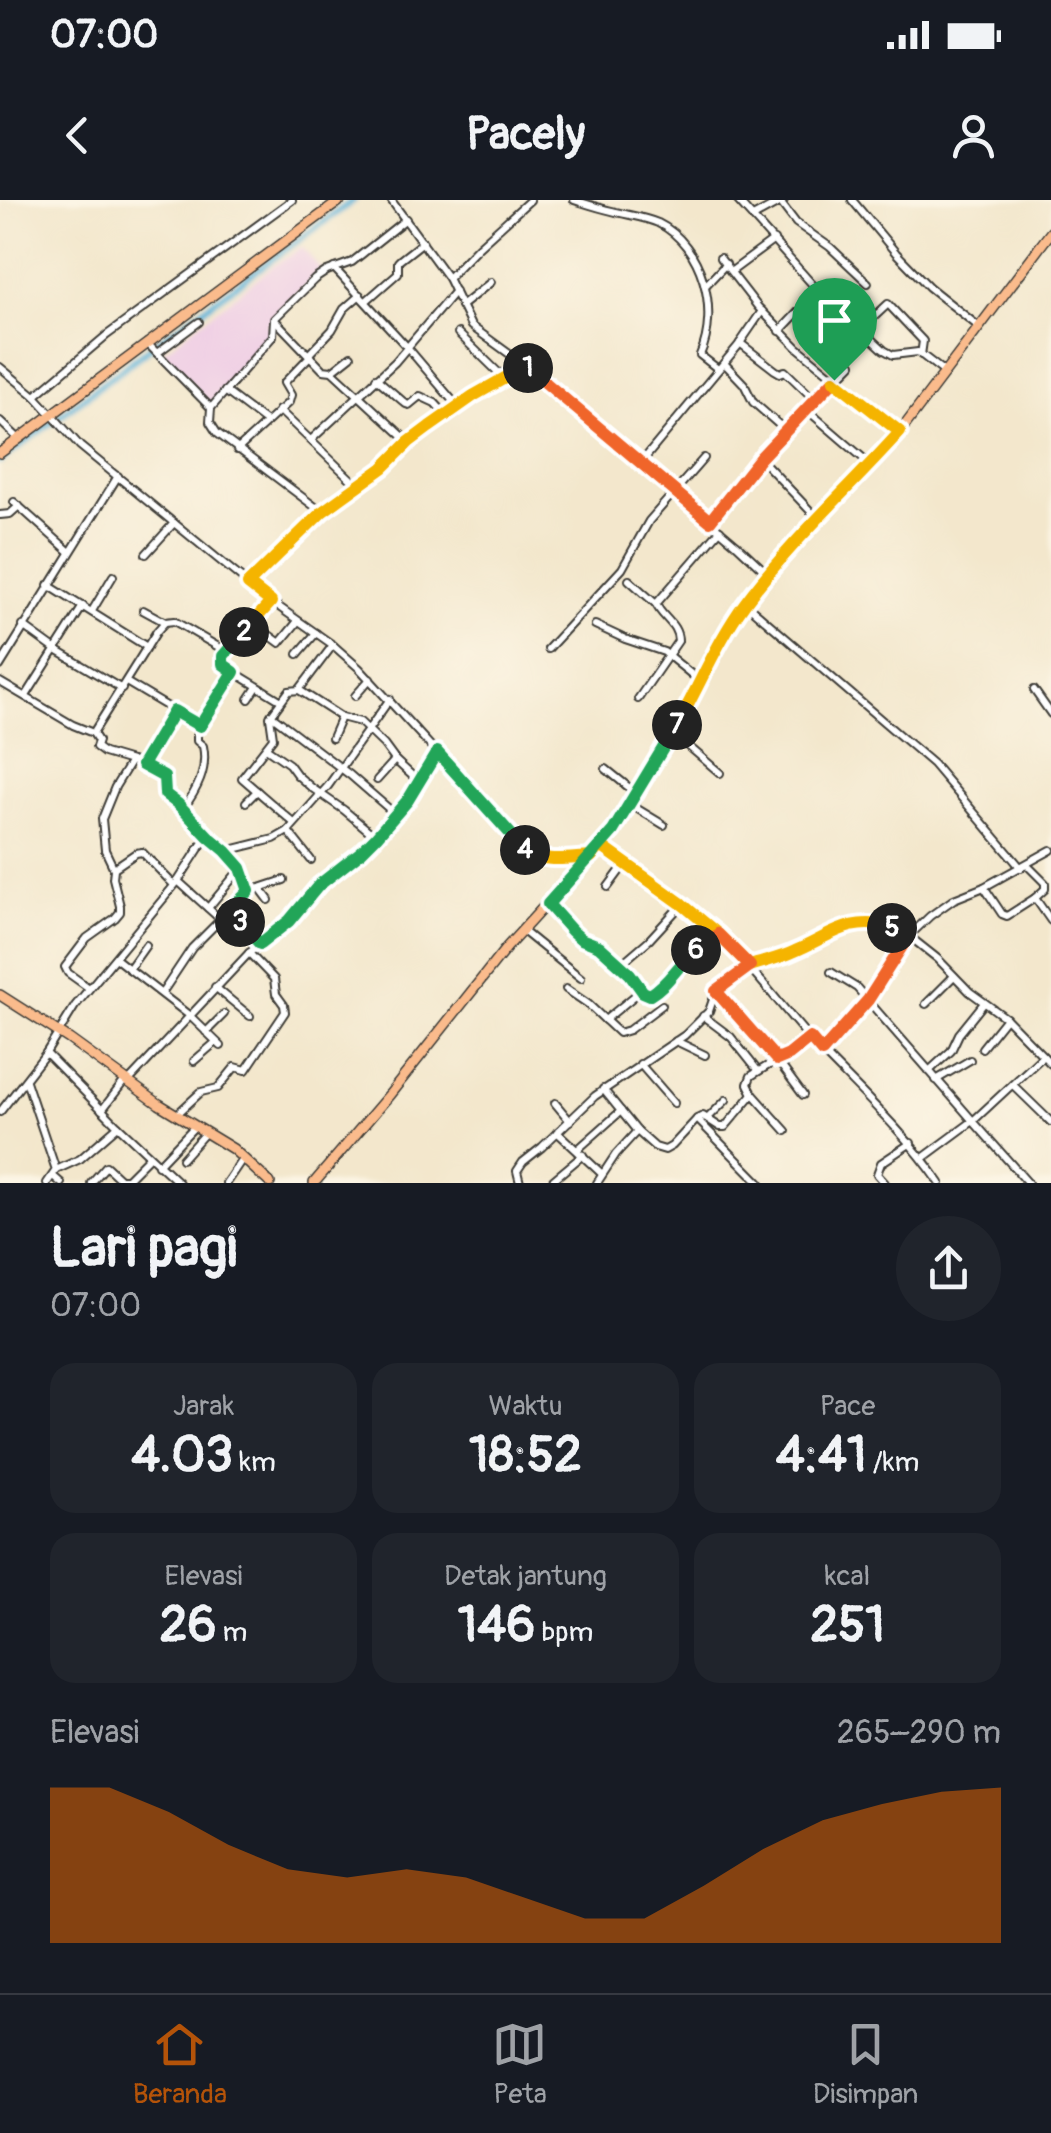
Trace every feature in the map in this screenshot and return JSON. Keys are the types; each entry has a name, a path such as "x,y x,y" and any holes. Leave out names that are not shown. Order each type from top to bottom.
{"main road":[{"path":"0,453 340,200"},
{"path":"314,1183 474,987 601,846 631,805 701,682 723,635 745,602 817,518 900,432 1051,232"},
{"path":"0,995 244,1158 270,1183"}],"street":[{"path":"35,396 107,335 292,200"},
{"path":"391,200 448,278 468,322 526,366 768,574"},
{"path":"448,278 530,201 540,200"},
{"path":"574,200 650,220 670,230 688,248 704,287 708,322 700,354 744,384 753,402 786,431"},
{"path":"738,200 818,290 860,330 892,355 922,354 944,372"},
{"path":"852,200 929,287 978,326"},
{"path":"754,218 782,201 806,232 830,247 868,283"},
{"path":"322,512 213,428 209,419 211,408 272,336 274,319 315,279 360,257 406,220"},
{"path":"704,287 726,264 774,240"},
{"path":"237,450 291,398 284,383 332,330 344,309 398,273 400,260 423,242"},
{"path":"726,264 780,331 900,432"},
{"path":"334,268 458,407"},
{"path":"461,306 491,282"},
{"path":"780,331 818,290"},
{"path":"312,439 408,348 455,291"},
{"path":"860,330 888,304 923,341 922,354"},
{"path":"640,464 762,311"},
{"path":"274,319 323,370 332,371 409,442"},
{"path":"156,352 199,322"},
{"path":"458,333 504,379"},
{"path":"472,347 484,336"},
{"path":"740,342 775,370 784,371 814,400"},
{"path":"148,343 211,408"},
{"path":"332,371 351,356"},
{"path":"710,521 760,458 852,364"},
{"path":"248,584 322,512 383,468 409,442 473,396 526,366"},
{"path":"0,367 35,396 80,446 248,584 333,645 390,700 531,854 546,859 591,857"},
{"path":"376,378 406,404 422,396 446,415"},
{"path":"225,391 266,422"},
{"path":"806,409 870,464"},
{"path":"279,410 357,485"},
{"path":"0,421 20,439"},
{"path":"548,649 622,569 649,522 704,458"},
{"path":"760,458 817,518"},
{"path":"0,666 118,476"},
{"path":"0,516 10,514 17,504 70,552"},
{"path":"146,554 174,524"},
{"path":"656,604 720,530"},
{"path":"92,611 113,576"},
{"path":"630,580 656,604 677,632 678,641 638,699"},
{"path":"48,584 147,648"},
{"path":"271,602 223,656 223,664 280,700"},
{"path":"745,602 933,764 1046,889 1007,916 984,887"},
{"path":"26,696 83,606"},
{"path":"142,610 164,622 174,621 227,652"},
{"path":"252,623 280,644 299,621"},
{"path":"93,733 164,622"},
{"path":"595,625 670,655 701,682"},
{"path":"24,626 56,650 200,726"},
{"path":"298,654 316,633"},
{"path":"299,690 333,645"},
{"path":"183,809 202,779 205,752 196,739 200,726 234,672"},
{"path":"355,696 370,679"},
{"path":"0,682 93,733 98,750 164,777 164,793 241,868 248,892"},
{"path":"249,699 258,687"},
{"path":"294,824 242,779 274,736 271,715 289,690 299,690 341,718 354,719 418,781"},
{"path":"1034,690 1051,714"},
{"path":"226,851 274,839 288,831 390,700"},
{"path":"142,765 174,711"},
{"path":"271,715 395,814"},
{"path":"332,738 341,718"},
{"path":"673,732 720,772"},
{"path":"266,748 376,837"},
{"path":"102,1110 214,986 289,921 319,885 376,837 408,800 437,752"},
{"path":"377,780 395,760"},
{"path":"89,988 68,974 66,968 87,938 118,914 114,868 104,850 102,819 131,761"},
{"path":"606,770 637,794"},
{"path":"246,802 256,791"},
{"path":"631,805 664,825"},
{"path":"288,831 311,860"},
{"path":"0,1112 75,1006 176,883 208,836"},
{"path":"601,846 718,934 822,1052 911,1143 940,1183"},
{"path":"822,1052 868,1000 908,937 946,903 1024,867 1051,850"},
{"path":"114,868 142,852 232,933"},
{"path":"608,887 626,864"},
{"path":"208,908 241,868"},
{"path":"162,993 192,948 248,892 284,880"},
{"path":"260,888 269,900"},
{"path":"1035,898 1051,921"},
{"path":"548,904 581,939 596,944 650,995 670,980 689,954 718,934"},
{"path":"620,964 682,904"},
{"path":"230,910 260,944"},
{"path":"520,1183 518,1169 604,1090 676,1041 712,1006 716,991 750,966 859,924 888,926 932,954 970,992 1006,1018 1051,1064"},
{"path":"524,931 582,978"},
{"path":"130,969 146,945"},
{"path":"176,1114 201,1092 218,1088 235,1068 246,1070 281,1021 286,1008 276,994 274,979 249,952"},
{"path":"115,958 190,1016 218,1044 194,1061"},
{"path":"831,972 857,988 1028,1183"},
{"path":"926,1004 954,976"},
{"path":"214,986 250,1016"},
{"path":"566,989 614,1030 622,1032 662,1005"},
{"path":"716,991 804,1095"},
{"path":"605,1020 643,992"},
{"path":"929,1071 951,1051 959,1034 984,1003"},
{"path":"206,1032 224,1014"},
{"path":"703,1016 731,1037 758,1071"},
{"path":"982,1048 1006,1018"},
{"path":"786,1131 748,1088 748,1081 810,1038"},
{"path":"676,1041 705,1055"},
{"path":"46,1052 178,1183"},
{"path":"923,1158 973,1121 1043,1056"},
{"path":"936,1080 970,1060"},
{"path":"640,1064 674,1103"},
{"path":"26,1080 61,1183"},
{"path":"1013,1085 1051,1122"},
{"path":"604,1090 637,1131 655,1147 665,1150 702,1116 724,1126 753,1094"},
{"path":"708,1118 726,1100"},
{"path":"555,1103 570,1120"},
{"path":"553,1180 620,1112"},
{"path":"696,1119 760,1183"},
{"path":"47,1183 118,1126"},
{"path":"158,1165 196,1126"},
{"path":"596,1183 637,1131"},
{"path":"182,1159 206,1132"},
{"path":"558,1132 601,1173"},
{"path":"875,1183 882,1163 911,1143"},
{"path":"90,1183 106,1166 122,1181 129,1181 149,1157"},
{"path":"226,1183 244,1158"},
{"path":"876,1174 885,1183"}],"shaded area":[{"path":"302,247 322,271 267,325 271,335 211,406 161,353"}],"waterway":[{"path":"0,461 354,200"}],"route":[{"path":"834,380 760,458 710,521 526,366 429,427 376,474 297,534 248,584 271,602 223,656 223,664 234,672 200,726 174,711 142,765 166,779 165,794 241,868 249,891 230,910 260,944 289,921 328,876 376,837 408,800 437,752 531,854 546,859 591,857 601,846 682,904 718,934 750,966 859,924 888,926 908,937 868,1000 822,1052 810,1038 777,1060 716,991 750,966 718,934 689,954 670,980 650,995 599,946 572,931 548,904 591,857 601,846 623,817 745,602 822,512 900,432 834,380"}]}
